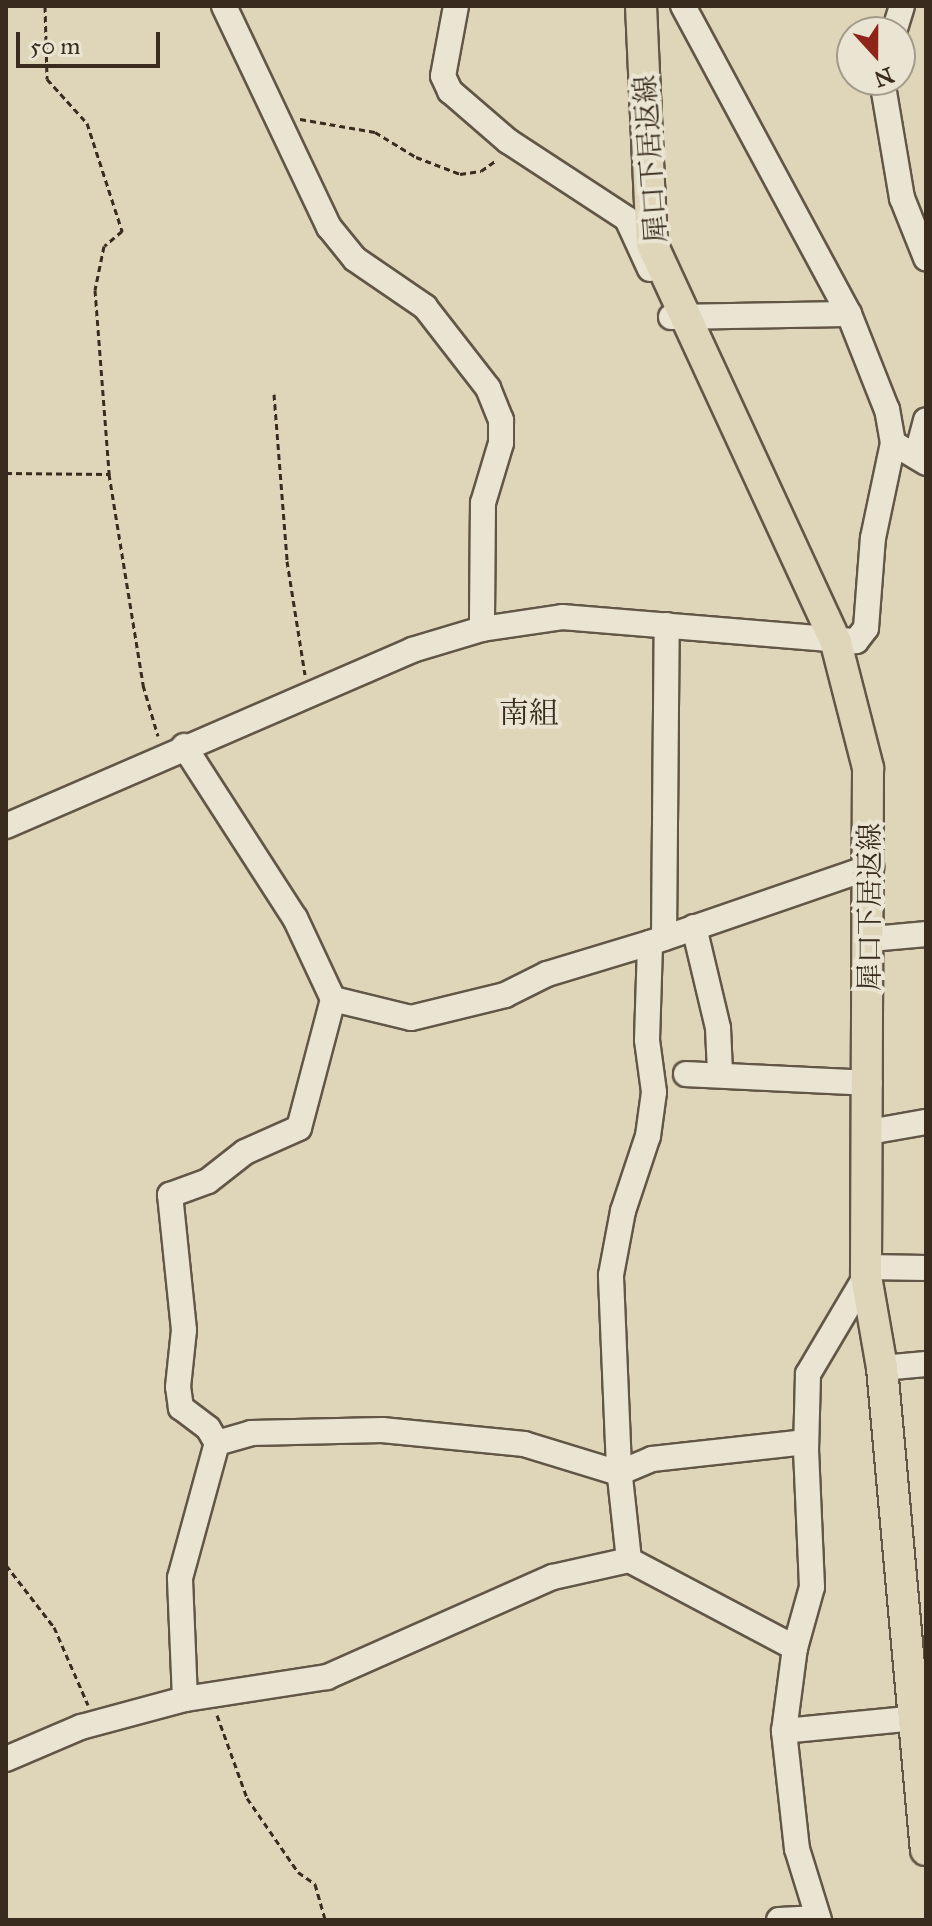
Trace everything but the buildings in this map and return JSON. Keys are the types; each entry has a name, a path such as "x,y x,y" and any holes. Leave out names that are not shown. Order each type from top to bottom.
{"main road":[{"name":"犀口下居返線","path":"641,6 652,244 836,643 868,768 871,939 866,1271 882,1368 919,1719 926,1850"}],"street":[{"path":"224,6 338,237 355,259 425,307 488,388 501,420 501,443 483,503 482,629"},
{"path":"456,6 443,76 450,91 516,146 627,219 672,318 849,314"},
{"path":"6,826 412,650 482,629 562,617 836,643 856,641 866,628 873,538 893,443 887,410 849,314 683,6"},
{"path":"885,96 902,198 926,258"},
{"path":"893,443 921,459 926,420"},
{"path":"629,1560 619,1473 611,1275 623,1211 648,1136 654,1092 647,1040 657,940 667,625"},
{"path":"174,751 295,918 333,999 299,1128 245,1152 208,1181 170,1195 184,1330 178,1387 181,1408 208,1428 217,1443 180,1578 185,1699"},
{"path":"333,999 411,1018 505,995 547,974 871,867"},
{"path":"694,927 718,1028 720,1072"},
{"path":"871,939 926,934"},
{"path":"686,1074 720,1072 870,1083"},
{"path":"869,1132 926,1122"},
{"path":"779,1920 818,1919 797,1849 784,1731 795,1648 812,1587 806,1442 808,1374 866,1271 926,1268"},
{"path":"882,1368 926,1364"},
{"path":"217,1443 251,1433 382,1430 524,1444 619,1473 652,1459 806,1442"},
{"path":"6,1759 96,1723 185,1699 327,1677 553,1577 629,1560 795,1648"},
{"path":"784,1731 862,1721 919,1719"}],"path":[{"path":"45,6 47,79 87,123 122,231 104,246 95,290 109,474 143,685 174,751"},
{"path":"279,119 314,119 375,132 416,157 460,174 481,171 516,146"},
{"path":"274,394 287,561 308,694"},
{"path":"6,473 109,474"},
{"path":"6,1565 54,1627 96,1723"},
{"path":"210,1696 247,1798 298,1872 315,1884 325,1920"}],"district":[{"name":"南組","path":"529,713"}]}
